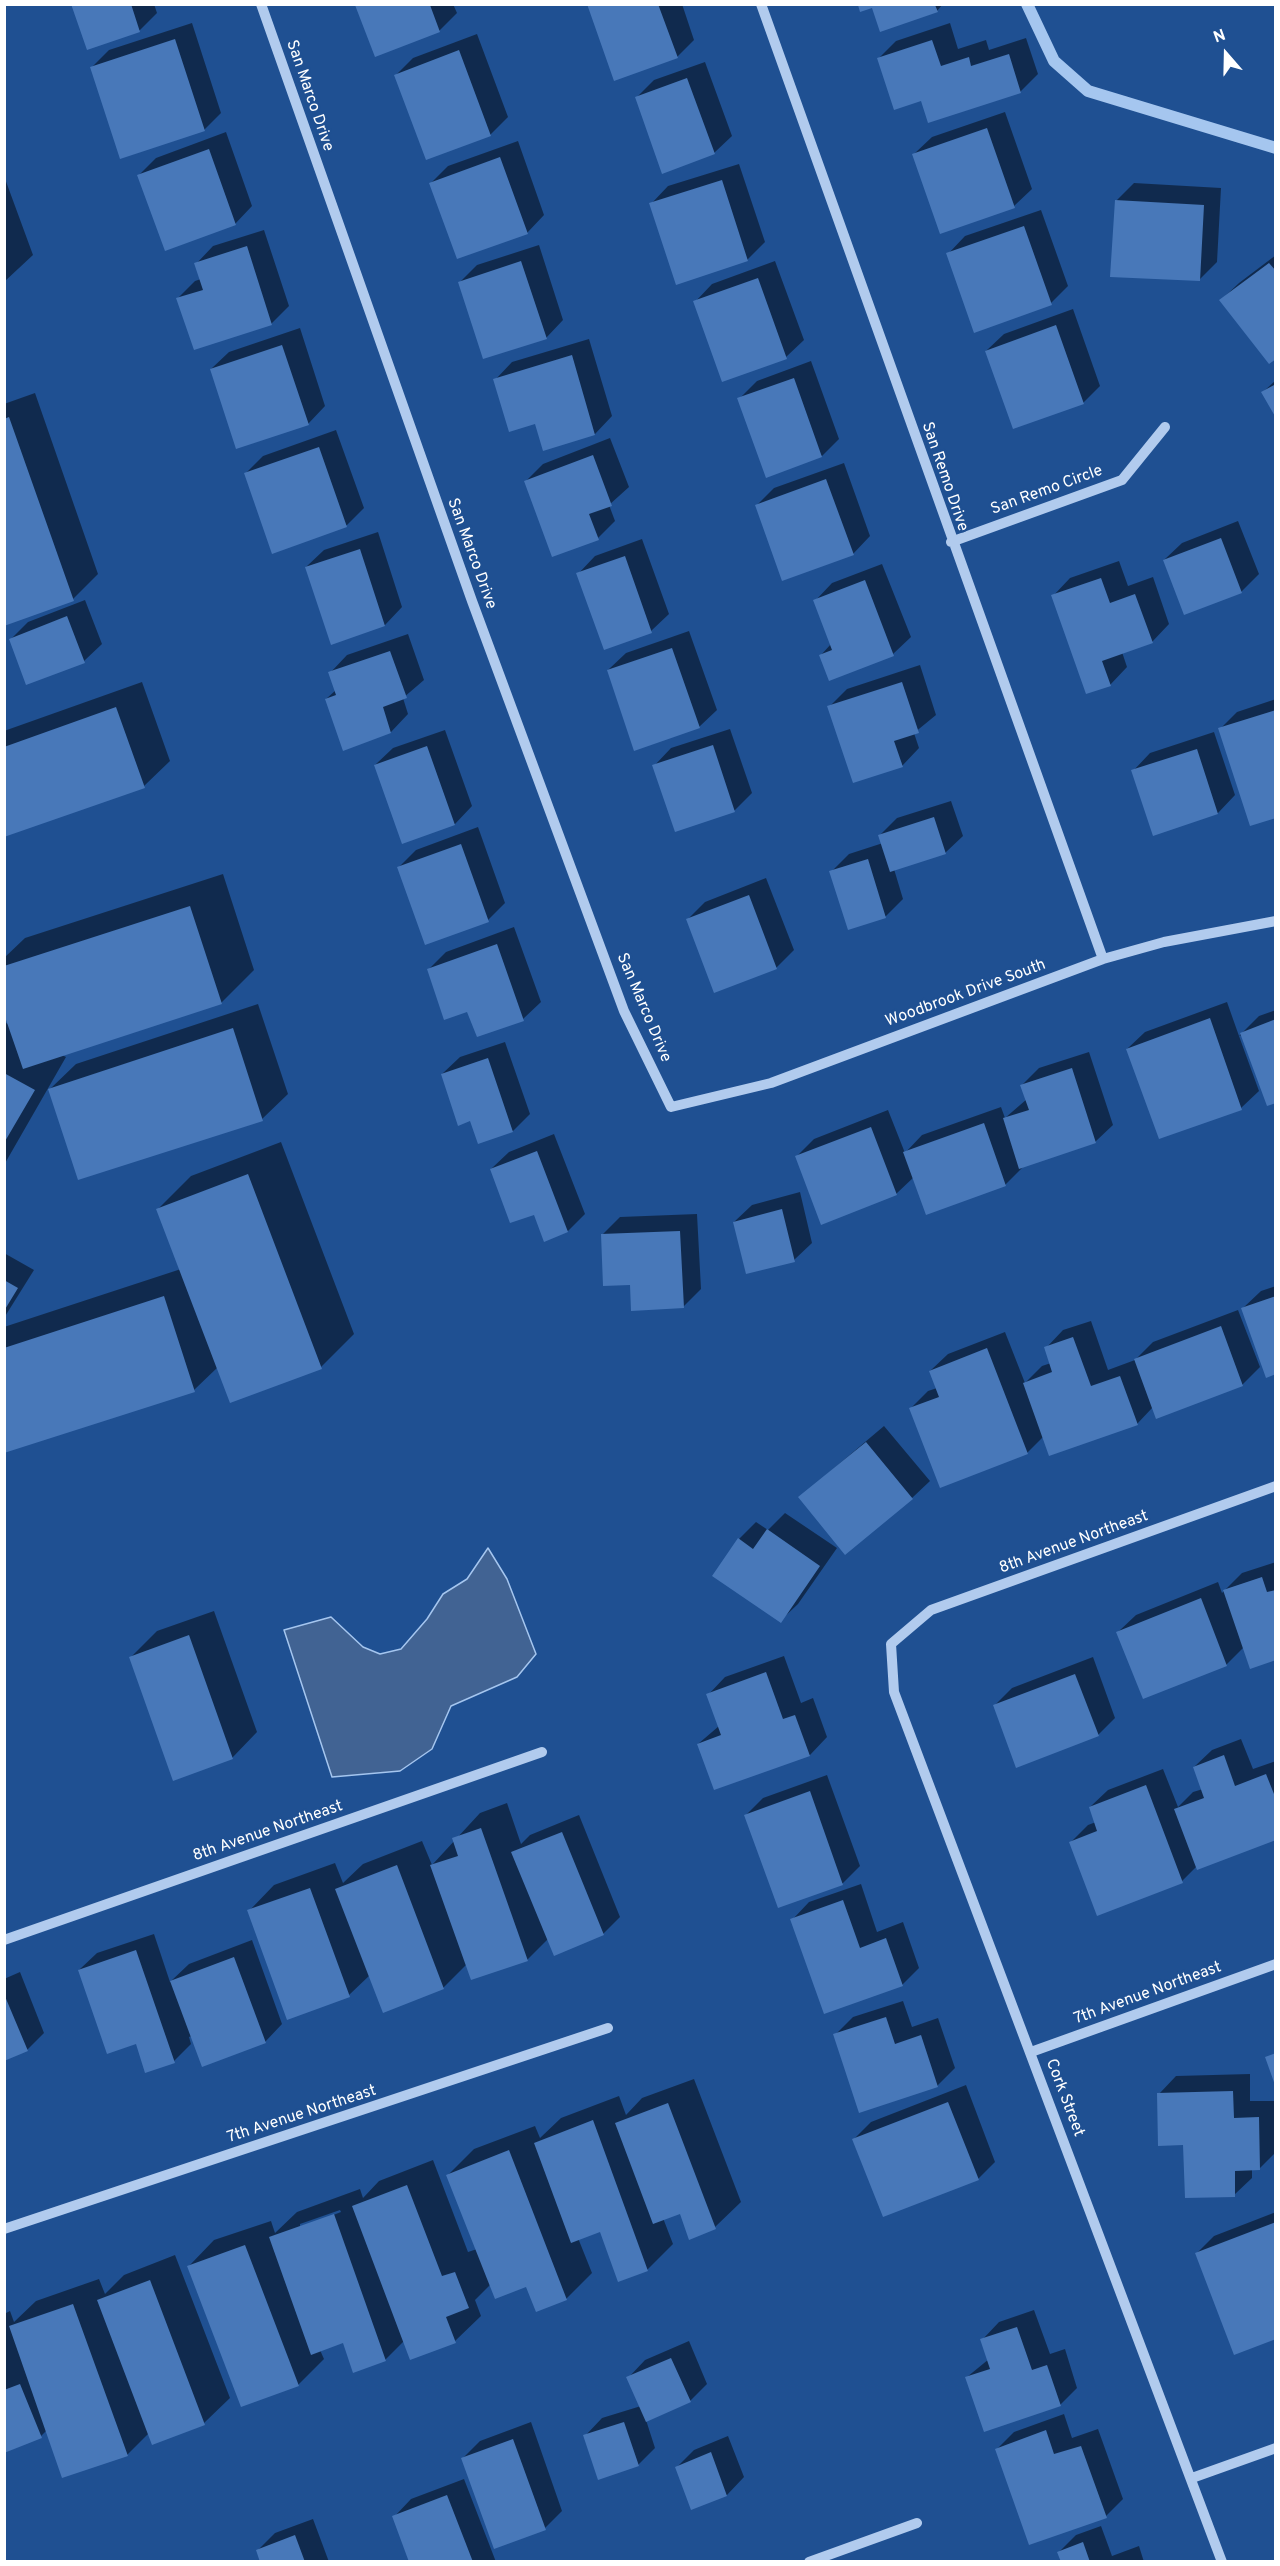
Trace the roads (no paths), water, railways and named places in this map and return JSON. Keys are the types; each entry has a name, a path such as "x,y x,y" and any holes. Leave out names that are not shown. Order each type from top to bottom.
{"street":[{"name":"San Marco Drive","path":"261,4 476,612 624,1011 671,1107"},
{"name":"San Remo Drive","path":"761,4 951,542 1102,959"},
{"name":"San Remo Circle","path":"951,542 1122,480 1165,427"},
{"name":"Woodbrook Drive South","path":"671,1107 771,1083 1102,959 1164,942 1275,921"},
{"name":"8th Avenue Northeast","path":"891,1644 931,1610 1275,1486"},
{"name":"Cork Street","path":"891,1644 894,1692 1222,2562"},
{"name":"8th Avenue Northeast","path":"4,1940 542,1752"},
{"name":"7th Avenue Northeast","path":"1031,2052 1275,1964"},
{"name":"7th Avenue Northeast","path":"4,2229 608,2028"},
{"path":"1192,2478 1275,2448"},
{"path":"809,2562 917,2523"}],"water":[{"path":"488,1548 507,1579 536,1654 517,1677 451,1706 432,1749 400,1771 332,1777 284,1630 331,1617 363,1647 380,1654 401,1649 427,1619 443,1594 467,1579"}],"waterway":[{"path":"1027,4 1054,61 1088,91 1276,148"}]}
